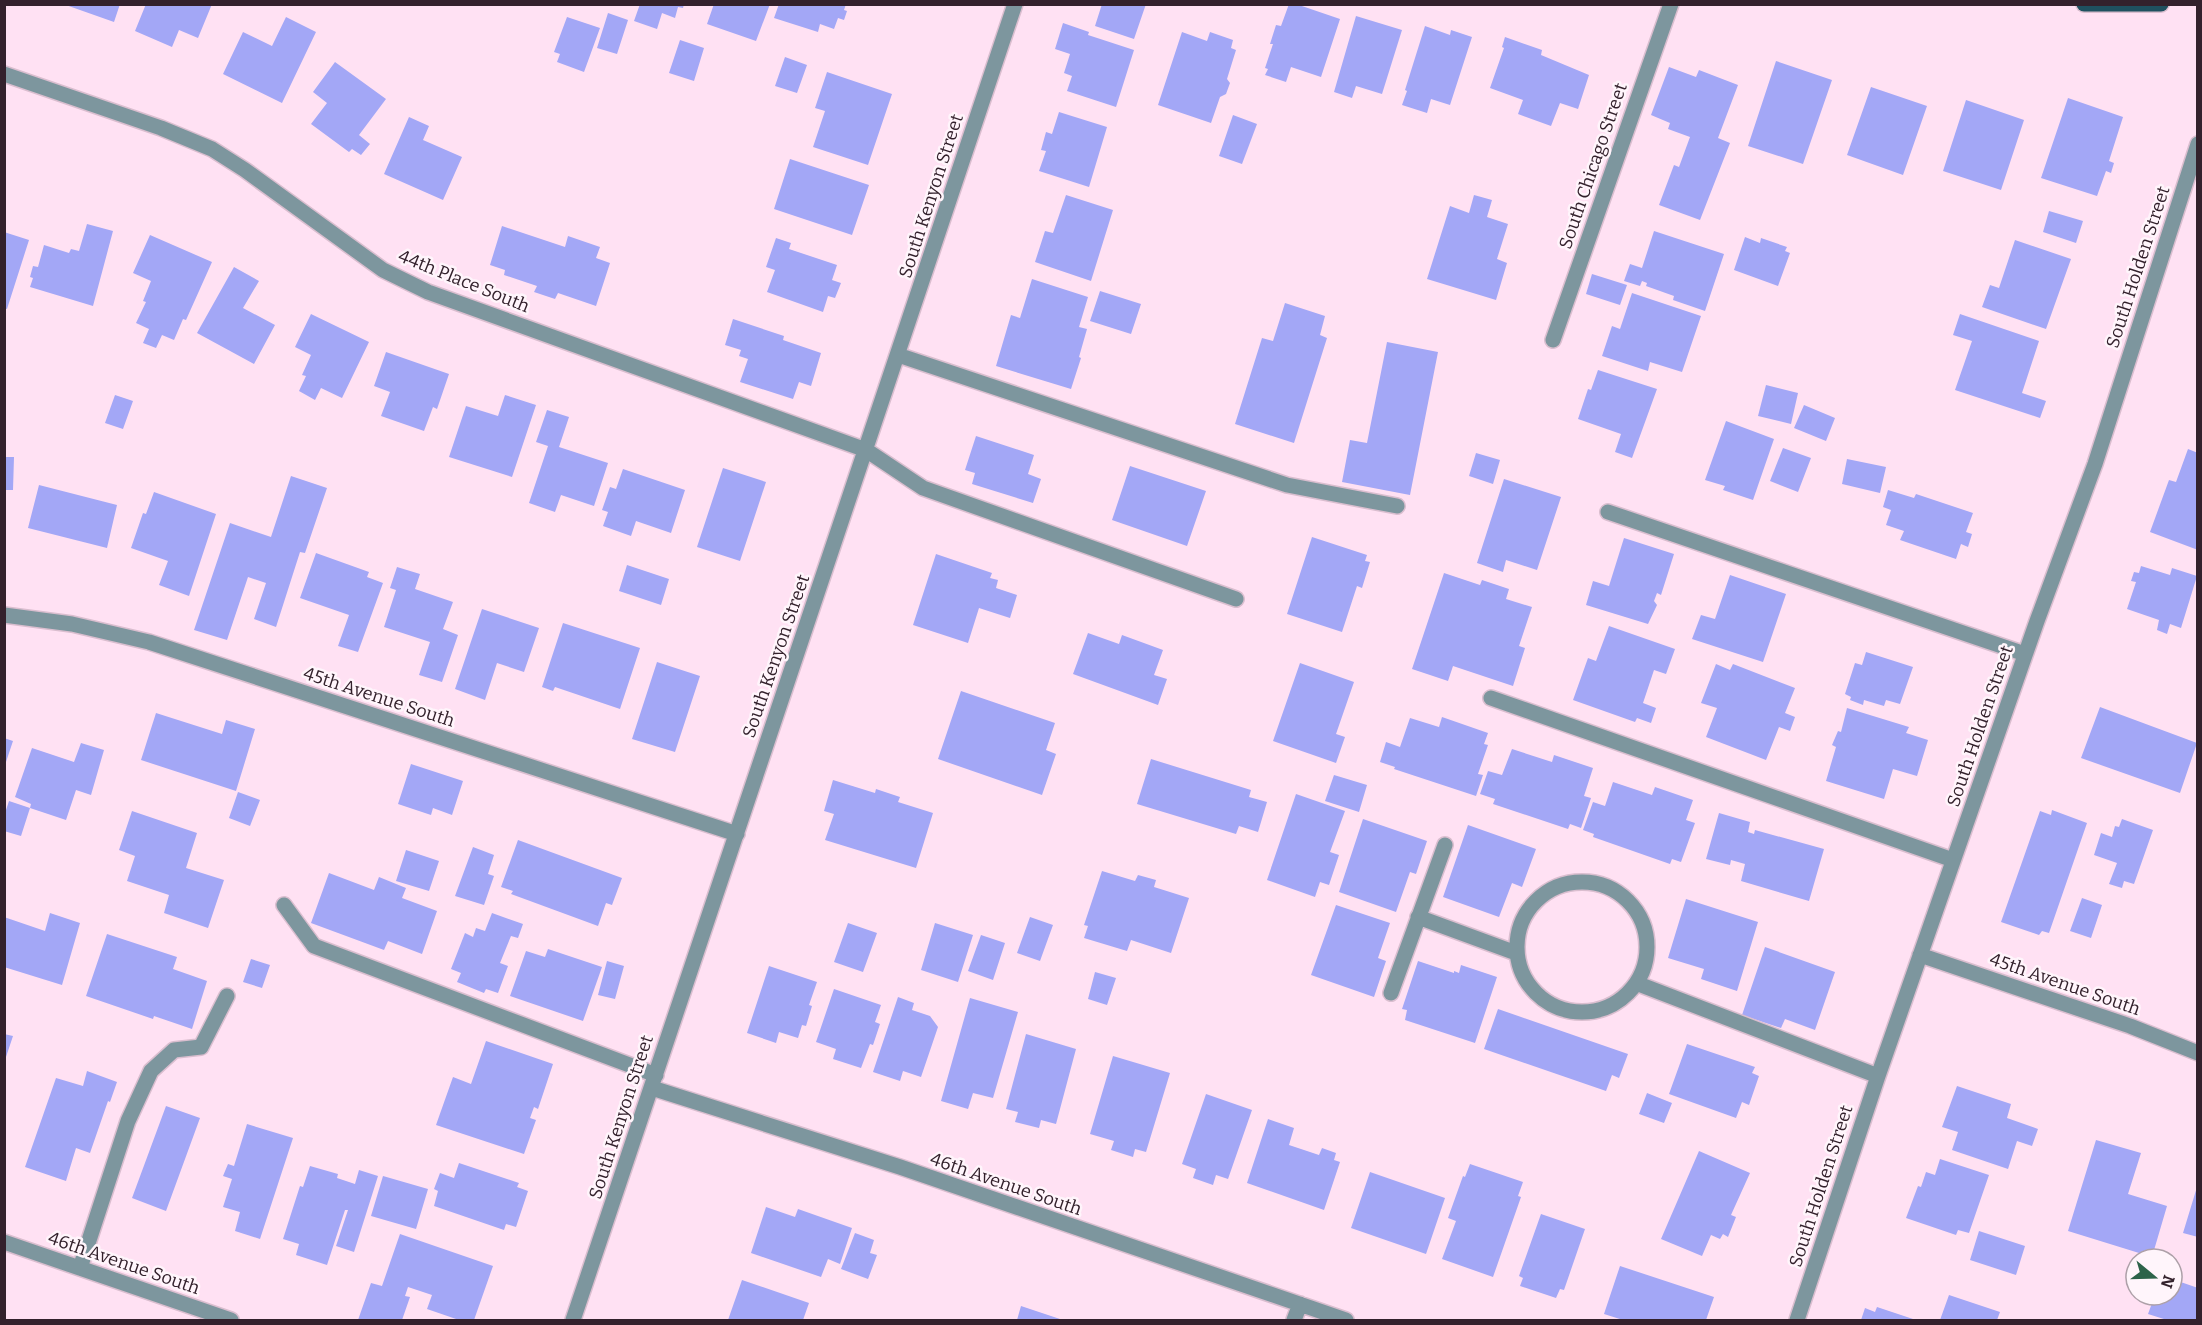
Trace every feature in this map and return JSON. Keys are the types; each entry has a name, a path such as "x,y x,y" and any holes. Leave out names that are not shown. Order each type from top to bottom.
{"main road":[{"path":"2084,4 2161,4"}],"street":[{"name":"South Kenyon Street","path":"573,1320 1015,4"},
{"name":"South Chicago Street","path":"1553,340 1671,4"},
{"name":"44th Place South","path":"4,74 160,128 212,149 245,170 383,270 428,292 866,450 923,488 1236,599"},
{"name":"South Holden Street","path":"1797,1320 1953,860 2095,464 2198,144"},
{"path":"898,355 1287,485 1397,506"},
{"path":"1608,512 2025,654"},
{"name":"45th Avenue South","path":"4,615 72,624 149,642 737,834"},
{"path":"1491,698 1953,860"},
{"path":"1390,993 1445,845"},
{"path":"1582,881 1605,885 1624,897 1639,914 1647,940 1645,963 1636,983 1620,1000 1599,1010 1582,1012 1559,1008 1539,997 1525,980 1516,953 1518,931 1528,910 1544,893 1560,885 1582,881"},
{"name":"46th Avenue South","path":"284,905 314,946 654,1081 1126,1246 1346,1320"},
{"path":"1418,917 1516,953"},
{"name":"45th Avenue South","path":"1920,955 2130,1026 2198,1053"},
{"path":"1636,983 1878,1076"},
{"path":"80,1268 128,1121 151,1071 174,1050 201,1047 227,996"},
{"name":"46th Avenue South","path":"4,1242 231,1320"},
{"path":"1294,1320 1300,1304"}],"building":[{"path":"63,4 120,4 114,22"},
{"path":"146,4 212,4 198,38 179,30 172,47 135,31"},
{"path":"640,4 684,4 683,8 678,7 675,18 662,13 657,29 634,21"},
{"path":"714,4 770,4 756,41 707,24"},
{"path":"779,4 846,4 844,10 847,11 844,20 838,18 834,29 820,24 818,32 774,18"},
{"path":"1102,4 1146,4 1134,39 1095,26"},
{"path":"1289,4 1296,4 1340,19 1321,77 1291,67 1286,82 1265,75 1276,25 1281,26"},
{"path":"608,13 628,20 617,54 597,48"},
{"path":"1356,16 1402,30 1382,94 1356,86 1352,98 1334,92"},
{"path":"286,17 316,32 282,103 223,74 243,32 272,46"},
{"path":"567,17 600,28 584,72 557,62 560,54 554,52"},
{"path":"1063,23 1089,32 1088,35 1134,50 1116,107 1067,91 1072,76 1064,73 1070,54 1055,49"},
{"path":"1425,26 1450,35 1451,30 1472,37 1450,105 1431,99 1427,113 1402,105"},
{"path":"1182,32 1207,41 1210,32 1233,40 1231,48 1236,50 1227,79 1230,83 1226,94 1220,97 1211,123 1158,105"},
{"path":"1505,37 1542,50 1541,55 1589,75 1578,109 1560,103 1551,126 1518,114 1523,100 1490,88 1504,48 1502,47"},
{"path":"680,40 704,48 694,81 669,73"},
{"path":"785,57 807,65 797,93 775,86"},
{"path":"1776,61 1832,80 1803,164 1748,146"},
{"path":"335,62 386,99 359,135 370,144 361,155 352,149 349,152 311,124 327,103 313,92"},
{"path":"1669,67 1696,77 1699,70 1738,85 1718,138 1730,143 1700,220 1659,205 1674,165 1679,167 1690,137 1668,129 1670,123 1651,115"},
{"path":"827,72 892,94 868,165 813,147 825,111 815,108"},
{"path":"1871,87 1927,106 1903,175 1847,155"},
{"path":"2068,98 2123,117 2109,161 2114,163 2111,173 2106,171 2097,196 2041,178"},
{"path":"1966,100 2024,120 2001,190 1943,171"},
{"path":"1059,112 1107,127 1089,187 1039,171 1046,151 1041,150 1046,132 1052,134"},
{"path":"1233,115 1257,124 1242,164 1219,156"},
{"path":"409,117 429,126 423,140 462,157 443,200 384,174"},
{"path":"790,159 869,185 852,235 774,209"},
{"path":"1066,195 1113,210 1091,281 1035,262 1045,231 1053,233"},
{"path":"1474,195 1492,200 1487,217 1508,224 1497,259 1507,263 1496,300 1427,279 1450,206 1469,213"},
{"path":"2049,211 2083,221 2076,243 2043,232"},
{"path":"87,224 113,231 93,306 30,287 33,266 38,267 44,245 69,253 71,249 79,251"},
{"path":"502,226 565,247 568,236 600,247 596,258 610,263 596,306 558,293 555,299 534,292 537,286 504,275 505,270 490,265"},
{"path":"1654,231 1724,254 1705,311 1673,300 1674,296 1646,286 1647,283 1642,281 1640,286 1624,281 1630,264 1642,268"},
{"path":"4,232 29,240 7,309 4,308"},
{"path":"150,235 212,262 186,320 183,319 174,340 162,335 156,348 143,343 149,329 136,323 146,302 143,301 151,281 133,273"},
{"path":"1745,237 1760,243 1761,238 1787,247 1785,251 1790,253 1778,286 1734,270"},
{"path":"776,238 791,243 789,249 837,265 832,280 841,283 835,298 828,296 823,312 767,292 775,270 766,267"},
{"path":"2015,240 2071,259 2046,329 1982,307 1990,285 1999,288"},
{"path":"234,267 259,281 243,308 275,325 254,364 197,333"},
{"path":"1592,274 1627,285 1620,305 1586,294"},
{"path":"1032,279 1088,297 1079,327 1087,329 1071,389 996,366 1011,315 1020,318"},
{"path":"1100,291 1141,304 1131,334 1090,321"},
{"path":"1632,293 1701,316 1682,372 1650,362 1648,371 1602,356 1612,326 1620,329"},
{"path":"1285,303 1325,316 1320,335 1327,338 1294,443 1235,424 1262,338 1273,341"},
{"path":"311,314 369,342 342,398 321,388 315,400 299,391 306,376 302,375 311,355 295,347"},
{"path":"1960,314 2039,341 2022,393 2046,401 2040,418 1955,390 1972,341 1953,335"},
{"path":"733,319 784,336 783,340 821,353 811,386 799,382 793,399 740,382 748,359 739,356 741,350 725,345"},
{"path":"1387,342 1438,352 1410,495 1342,482 1350,440 1367,443"},
{"path":"386,352 449,374 437,409 433,407 424,431 381,416 390,392 374,386"},
{"path":"1598,370 1657,389 1632,458 1615,452 1621,434 1578,419 1588,389 1591,390"},
{"path":"1766,385 1798,393 1791,424 1758,416"},
{"path":"115,395 133,401 123,429 105,423"},
{"path":"505,395 536,405 512,477 449,457 466,406 498,416"},
{"path":"1804,405 1835,418 1826,441 1794,428"},
{"path":"547,410 569,417 559,447 608,463 594,506 561,495 555,512 529,503 548,446 536,442"},
{"path":"1726,421 1774,439 1753,500 1723,490 1725,486 1705,480"},
{"path":"976,436 1034,455 1028,474 1041,479 1033,503 972,484 975,473 965,470"},
{"path":"1783,448 1811,458 1798,492 1770,481"},
{"path":"2188,449 2198,453 2198,550 2150,532 2169,480 2176,482"},
{"path":"1476,453 1500,460 1493,484 1469,476"},
{"path":"4,457 14,457 13,490 4,490"},
{"path":"1847,459 1886,467 1880,493 1842,484"},
{"path":"1130,466 1206,491 1187,546 1112,520"},
{"path":"723,468 766,482 740,561 697,547"},
{"path":"623,469 685,490 671,533 636,521 631,536 603,526 608,512 602,510 610,487 616,489"},
{"path":"291,476 327,488 305,553 300,552 276,627 254,619 266,583 248,577 227,640 194,630 230,523 271,537"},
{"path":"1504,479 1561,497 1537,570 1506,560 1503,572 1477,563"},
{"path":"39,485 117,505 107,548 28,528"},
{"path":"1888,490 1914,498 1916,494 1973,513 1966,532 1972,534 1968,547 1961,544 1956,559 1900,540 1904,531 1886,525 1891,510 1883,507"},
{"path":"154,492 216,514 189,596 159,585 168,561 131,548 143,513 146,514"},
{"path":"1312,537 1367,555 1365,561 1370,562 1362,588 1357,586 1342,632 1287,614"},
{"path":"1624,538 1674,554 1661,595 1657,593 1654,601 1657,605 1648,624 1586,605 1593,581 1609,586"},
{"path":"316,553 369,572 367,577 383,583 358,652 338,646 349,615 300,598"},
{"path":"936,554 992,573 990,578 998,580 996,588 1017,595 1010,618 979,608 968,643 913,625"},
{"path":"627,565 669,579 661,605 619,591"},
{"path":"2141,566 2170,575 2172,568 2197,576 2181,628 2170,624 2167,634 2157,630 2159,620 2127,609 2136,582 2131,581 2134,572 2139,573"},
{"path":"397,567 420,574 415,589 453,602 443,629 458,635 442,682 419,675 430,642 384,627 396,590 390,588"},
{"path":"1444,573 1480,585 1482,580 1509,589 1506,599 1532,607 1519,646 1525,648 1513,686 1453,666 1448,681 1412,669"},
{"path":"1730,575 1786,594 1763,662 1692,639 1701,615 1715,619"},
{"path":"482,609 539,628 524,672 497,663 485,700 455,689"},
{"path":"563,623 640,648 620,709 555,687 553,691 542,687"},
{"path":"1609,626 1675,649 1666,674 1654,670 1643,703 1656,708 1651,723 1637,718 1635,722 1573,700 1588,658 1596,661"},
{"path":"1088,633 1119,644 1122,635 1163,650 1154,675 1167,679 1158,705 1073,674"},
{"path":"1866,652 1913,667 1900,704 1886,700 1884,706 1864,700 1863,705 1850,700 1851,697 1845,694 1855,663 1862,665"},
{"path":"657,662 700,676 675,752 632,739"},
{"path":"1300,663 1354,682 1336,734 1345,737 1336,763 1273,741"},
{"path":"1716,664 1730,670 1733,664 1795,688 1785,713 1795,717 1790,731 1779,727 1766,760 1706,737 1717,708 1701,703"},
{"path":"961,691 1055,723 1046,750 1056,754 1042,795 938,759"},
{"path":"2100,707 2197,743 2180,793 2081,758"},
{"path":"1847,708 1909,727 1906,733 1928,740 1917,776 1893,769 1884,799 1826,781 1836,747 1832,745 1838,731 1841,732"},
{"path":"156,713 222,734 226,720 255,729 236,791 141,760"},
{"path":"1442,717 1488,733 1484,744 1488,745 1478,774 1483,775 1476,796 1394,769 1395,767 1380,762 1386,742 1400,747 1410,718 1439,727"},
{"path":"4,738 13,741 5,765 4,764"},
{"path":"81,743 104,750 91,795 76,790 66,820 30,808 31,804 15,797 32,748 74,762"},
{"path":"1512,749 1552,762 1554,755 1593,768 1584,796 1591,798 1581,828 1570,824 1568,829 1493,804 1495,799 1480,794 1488,771 1502,775"},
{"path":"1151,759 1251,790 1249,797 1267,802 1258,832 1239,826 1236,834 1137,804"},
{"path":"411,764 463,781 452,815 433,808 431,815 398,804"},
{"path":"1334,775 1367,785 1359,812 1325,801"},
{"path":"833,780 875,793 876,789 900,797 898,802 933,813 916,868 825,840 834,814 824,811"},
{"path":"1613,782 1652,795 1655,787 1693,800 1686,820 1695,823 1681,862 1672,859 1670,864 1593,837 1594,834 1583,830 1593,802 1605,806"},
{"path":"238,792 260,800 250,826 229,818"},
{"path":"1296,794 1345,811 1330,852 1339,855 1329,885 1320,882 1315,897 1267,880"},
{"path":"9,801 30,808 21,836 4,831 4,816"},
{"path":"2052,810 2087,823 2049,933 2042,931 2039,935 2001,922 2040,811 2051,815"},
{"path":"132,811 197,833 186,868 224,880 208,928 164,913 169,895 127,881 135,856 119,850"},
{"path":"1719,813 1750,822 1748,832 1754,834 1755,830 1824,849 1809,901 1741,881 1745,864 1731,860 1730,865 1706,859"},
{"path":"1363,819 1427,841 1416,874 1410,872 1396,912 1339,892"},
{"path":"2122,819 2153,830 2134,884 2124,881 2122,888 2109,884 2117,863 2094,855 2101,833 2112,837 2115,826 2119,827"},
{"path":"1468,825 1536,849 1522,887 1512,883 1499,917 1443,897"},
{"path":"518,840 622,878 612,905 606,903 598,926 511,894 513,891 501,887"},
{"path":"473,847 494,855 488,874 494,876 484,905 455,896"},
{"path":"406,850 439,861 429,891 396,881"},
{"path":"1102,871 1135,881 1138,875 1156,880 1154,887 1189,898 1171,953 1131,940 1127,951 1084,938 1088,926 1084,925"},
{"path":"329,873 374,890 379,877 406,888 402,898 437,911 422,954 388,941 384,950 311,923"},
{"path":"2082,898 2102,905 2091,938 2070,931"},
{"path":"1686,899 1758,922 1737,991 1701,979 1704,969 1668,958"},
{"path":"1336,905 1390,923 1378,958 1386,961 1374,997 1311,975"},
{"path":"50,913 80,923 62,985 4,967 4,917 45,931"},
{"path":"492,913 523,924 518,938 511,936 500,963 508,966 498,993 486,989 484,993 457,982 461,973 451,969 465,933 473,937 476,928 485,931"},
{"path":"1030,917 1053,925 1040,961 1017,953"},
{"path":"848,923 877,933 863,972 834,962"},
{"path":"935,923 973,935 958,982 921,970"},
{"path":"107,934 177,957 173,969 207,981 192,1029 154,1016 153,1019 86,996"},
{"path":"981,935 1005,943 993,980 968,971"},
{"path":"1765,947 1835,972 1815,1030 1785,1019 1781,1028 1742,1015"},
{"path":"548,949 602,967 583,1021 510,996 526,951 545,957"},
{"path":"251,959 270,965 262,988 243,982"},
{"path":"607,961 624,966 615,999 598,995"},
{"path":"1418,961 1454,973 1454,971 1459,973 1461,965 1497,977 1475,1043 1405,1020 1407,1010 1402,1009"},
{"path":"769,966 817,982 809,1005 812,1006 806,1026 802,1025 798,1038 779,1032 776,1043 747,1033"},
{"path":"1095,972 1116,978 1107,1005 1088,999"},
{"path":"834,989 881,1005 875,1022 880,1024 873,1045 870,1044 861,1068 833,1059 836,1049 816,1042"},
{"path":"898,997 914,1003 912,1010 930,1016 938,1027 921,1077 903,1071 900,1081 873,1072"},
{"path":"970,998 1018,1012 993,1098 973,1093 968,1109 941,1101"},
{"path":"1498,1009 1628,1054 1619,1078 1612,1075 1606,1091 1484,1049"},
{"path":"4,1034 13,1036 5,1060 4,1060"},
{"path":"1026,1034 1076,1049 1056,1124 1041,1120 1039,1128 1015,1122 1018,1112 1006,1109"},
{"path":"486,1041 553,1064 538,1109 534,1107 530,1118 536,1120 524,1154 436,1125 453,1077 471,1084"},
{"path":"1687,1044 1755,1067 1752,1073 1759,1076 1749,1105 1742,1102 1736,1118 1669,1094"},
{"path":"1113,1056 1170,1073 1146,1152 1135,1149 1133,1157 1111,1150 1114,1141 1090,1134"},
{"path":"87,1071 117,1082 90,1153 76,1148 66,1181 25,1167 56,1078 83,1086"},
{"path":"1957,1086 2011,1104 2007,1118 2038,1129 2032,1146 2017,1141 2008,1169 1952,1150 1958,1132 1942,1127"},
{"path":"1647,1093 1672,1103 1664,1123 1639,1114"},
{"path":"1206,1094 1252,1110 1228,1179 1216,1175 1213,1185 1193,1178 1196,1169 1182,1164"},
{"path":"166,1106 200,1118 166,1211 132,1198"},
{"path":"1268,1119 1294,1128 1289,1145 1319,1155 1322,1148 1336,1153 1334,1160 1340,1162 1324,1210 1247,1183"},
{"path":"247,1124 293,1138 260,1239 235,1231 240,1212 223,1207 232,1179 223,1176 228,1164 234,1166"},
{"path":"2096,1140 2141,1153 2128,1194 2167,1206 2155,1247 2124,1248 2068,1231"},
{"path":"1699,1151 1750,1173 1731,1215 1736,1217 1728,1237 1723,1234 1720,1239 1711,1235 1702,1256 1661,1239"},
{"path":"1940,1159 1989,1175 1969,1233 1958,1230 1956,1235 1906,1218 1926,1172 1935,1175"},
{"path":"459,1163 519,1183 517,1187 528,1191 516,1227 506,1224 504,1230 434,1206 438,1191 434,1189 440,1173 454,1178"},
{"path":"1470,1164 1523,1182 1518,1196 1521,1197 1493,1277 1442,1259 1456,1221 1448,1218 1463,1176 1465,1177"},
{"path":"310,1166 338,1174 337,1178 355,1184 359,1170 378,1176 354,1252 336,1246 348,1210 345,1210 327,1265 296,1255 299,1244 283,1239 300,1186 303,1187"},
{"path":"1370,1172 1445,1198 1426,1254 1351,1228"},
{"path":"383,1176 428,1189 416,1229 371,1216"},
{"path":"2198,1187 2198,1237 2183,1233"},
{"path":"766,1207 795,1217 798,1209 852,1228 840,1264 828,1259 821,1277 751,1253"},
{"path":"1541,1214 1585,1229 1564,1290 1560,1289 1556,1298 1520,1286 1523,1278 1519,1276"},
{"path":"1979,1231 2025,1246 2016,1275 1970,1260"},
{"path":"855,1233 874,1240 870,1253 877,1255 868,1279 841,1269"},
{"path":"400,1234 493,1266 474,1320 459,1320 427,1309 432,1295 408,1287 405,1296 410,1297 402,1320 358,1320 371,1283 382,1286"},
{"path":"1620,1266 1714,1297 1706,1320 1623,1320 1604,1314"},
{"path":"742,1280 809,1303 803,1320 728,1320"},
{"path":"2184,1283 2198,1288 2196,1320 2167,1320 2148,1314 2151,1307 2184,1307"},
{"path":"1949,1295 2000,1312 1997,1320 1940,1320"},
{"path":"1021,1306 1063,1320 1017,1320"},
{"path":"1877,1307 1916,1320 1861,1320 1865,1308 1875,1312"}]}
